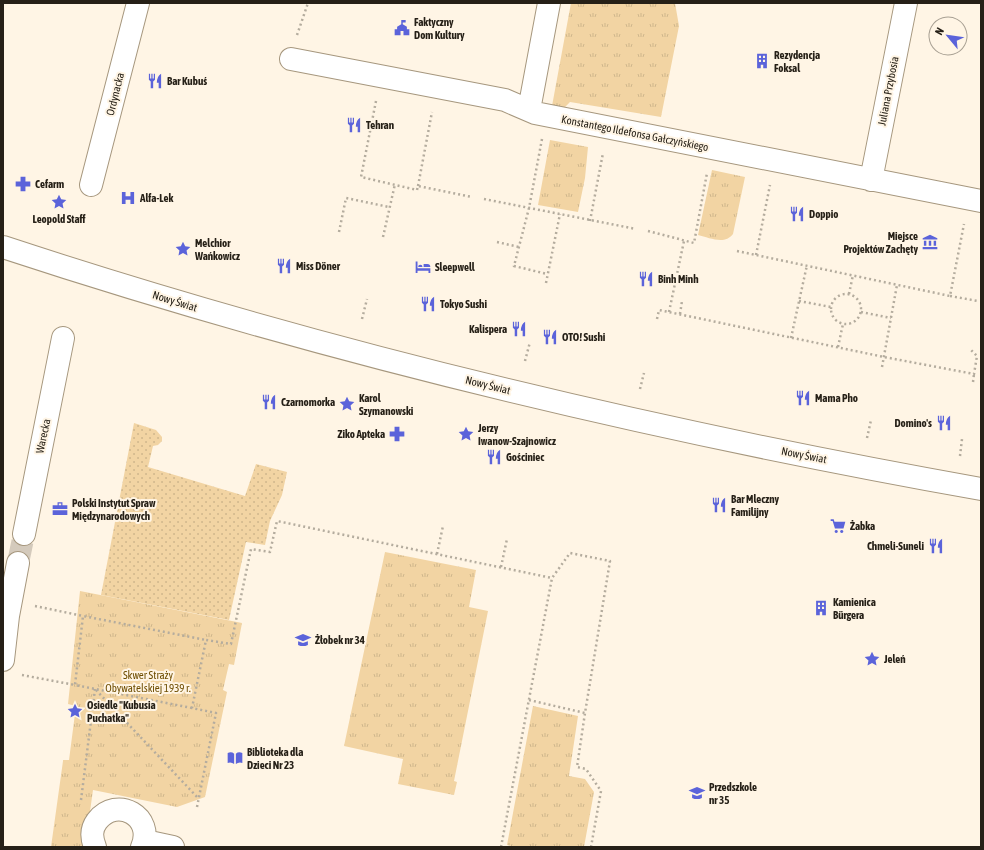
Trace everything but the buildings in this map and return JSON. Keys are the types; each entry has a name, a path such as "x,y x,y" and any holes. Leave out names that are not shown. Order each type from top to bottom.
{"street":[{"name":"Ordynacka","path":"91,185 138,3"},
{"path":"538,112 549,3"},
{"name":"Juliana Przybosia","path":"871,180 906,3"},
{"name":"Konstantego Ildefonsa Gałczyńskiego","path":"291,59 505,100 538,112 981,201"},
{"name":"Nowy Świat","path":"3,247 204,310 424,369 532,396 711,436 981,489"},
{"name":"Warecka","path":"24,534 63,338"},
{"path":"3,660 4,636 18,563"},
{"path":"95,847 92,840 92,830 95,823 100,816 115,809 131,812 138,818 143,825 145,833 143,844 173,847"}],"path":[{"path":"381,76 361,177 417,190 437,87"},
{"path":"538,112 529,208 514,266 547,274"},
{"path":"590,221 605,146"},
{"path":"648,232 694,242 708,167"},
{"path":"756,255 771,180"},
{"path":"383,238 395,184"},
{"path":"418,186 472,197"},
{"path":"339,232 346,198 389,207"},
{"path":"484,200 636,229"},
{"path":"546,283 560,214"},
{"path":"950,296 965,220"},
{"path":"669,312 684,240"},
{"path":"497,242 519,247"},
{"path":"737,251 978,301"},
{"path":"792,338 807,265"},
{"path":"848,294 853,275"},
{"path":"882,367 897,285"},
{"path":"848,294 856,297 859,301 861,312 857,320 848,324 843,324 834,319 831,314 831,307 837,296 848,294"},
{"path":"362,319 367,299"},
{"path":"680,314 682,301"},
{"path":"799,301 831,307"},
{"path":"657,319 659,310 884,357 974,374"},
{"path":"861,312 891,318"},
{"path":"838,347 843,324"},
{"path":"525,361 530,342"},
{"path":"970,349 977,356 973,382"},
{"path":"640,389 644,373"},
{"path":"867,438 871,420"},
{"path":"960,456 962,439"},
{"path":"34,606 231,644 251,549 270,552 278,521 552,578"},
{"path":"437,554 443,526"},
{"path":"501,567 507,539"},
{"path":"501,847 552,578 570,553 610,561 584,713 577,767 586,769 602,791 591,847"},
{"path":"75,685 83,616"},
{"path":"192,708 206,640"},
{"path":"20,675 216,713 197,807"},
{"path":"95,689 198,798"},
{"path":"80,808 95,689"},
{"path":"528,700 584,713"}],"green space":[{"path":"571,3 675,3 679,26 661,117 570,102 564,108 552,106"},
{"path":"550,140 588,147 585,178 578,212 538,205"},
{"path":"712,170 745,177 733,234 722,240 698,235"},
{"path":"134,423 156,430 162,437 162,441 158,445 153,446 148,467 245,496 256,464 287,472 282,495 270,521 265,545 246,542 229,620 101,595"},
{"path":"385,552 476,570 469,607 488,611 454,781 457,782 454,795 398,784 403,759 344,746"},
{"name":"Skwer Straży Obywatelskiej 1939 r.","path":"80,591 242,623 234,665 229,664 223,690 227,692 205,797 177,807 93,790 85,847 51,847 63,760 69,760 76,706 68,704"},
{"path":"533,706 578,716 569,776 585,779 594,792 584,847 515,847 507,845"}],"tunnel":[{"path":"18,563 24,534"}],"place":[{"name":"Faktyczny Dom Kultury","path":"402,28"},
{"name":"Rezydencja Foksal","path":"762,61"},
{"name":"Bar Kubuś","path":"155,81"},
{"name":"Tehran","path":"354,125"},
{"name":"Cefarm","path":"23,184"},
{"name":"Alfa-Lek","path":"128,198"},
{"name":"Leopold Staff","path":"59,202"},
{"name":"Doppio","path":"797,214"},
{"name":"Miejsce Projektów Zachęty","path":"930,242"},
{"name":"Melchior Wańkowicz","path":"183,249"},
{"name":"Miss Döner","path":"284,266"},
{"name":"Sleepwell","path":"423,267"},
{"name":"Binh Minh","path":"646,279"},
{"name":"Tokyo Sushi","path":"428,304"},
{"name":"Kalispera","path":"519,329"},
{"name":"OTO! Sushi","path":"550,337"},
{"name":"Mama Pho","path":"803,398"},
{"name":"Czarnomorka","path":"269,402"},
{"name":"Karol Szymanowski","path":"347,404"},
{"name":"Domino's","path":"944,423"},
{"name":"Ziko Apteka","path":"397,434"},
{"name":"Jerzy Iwanow-Szajnowicz","path":"466,434"},
{"name":"Gościniec","path":"494,457"},
{"name":"Bar Mleczny Familijny","path":"719,505"},
{"name":"Polski Instytut Spraw Międzynarodowych","path":"60,509"},
{"name":"Żabka","path":"838,526"},
{"name":"Chmeli-Suneli","path":"936,546"},
{"name":"Kamienica Bürgera","path":"821,608"},
{"name":"Żłobek nr 34","path":"303,640"},
{"name":"Jeleń","path":"872,659"},
{"name":"Osiedle \"Kubusia Puchatka\"","path":"75,711"},
{"name":"Biblioteka dla Dzieci Nr 23","path":"235,758"},
{"name":"Przedszkole nr 35","path":"697,793"}]}
